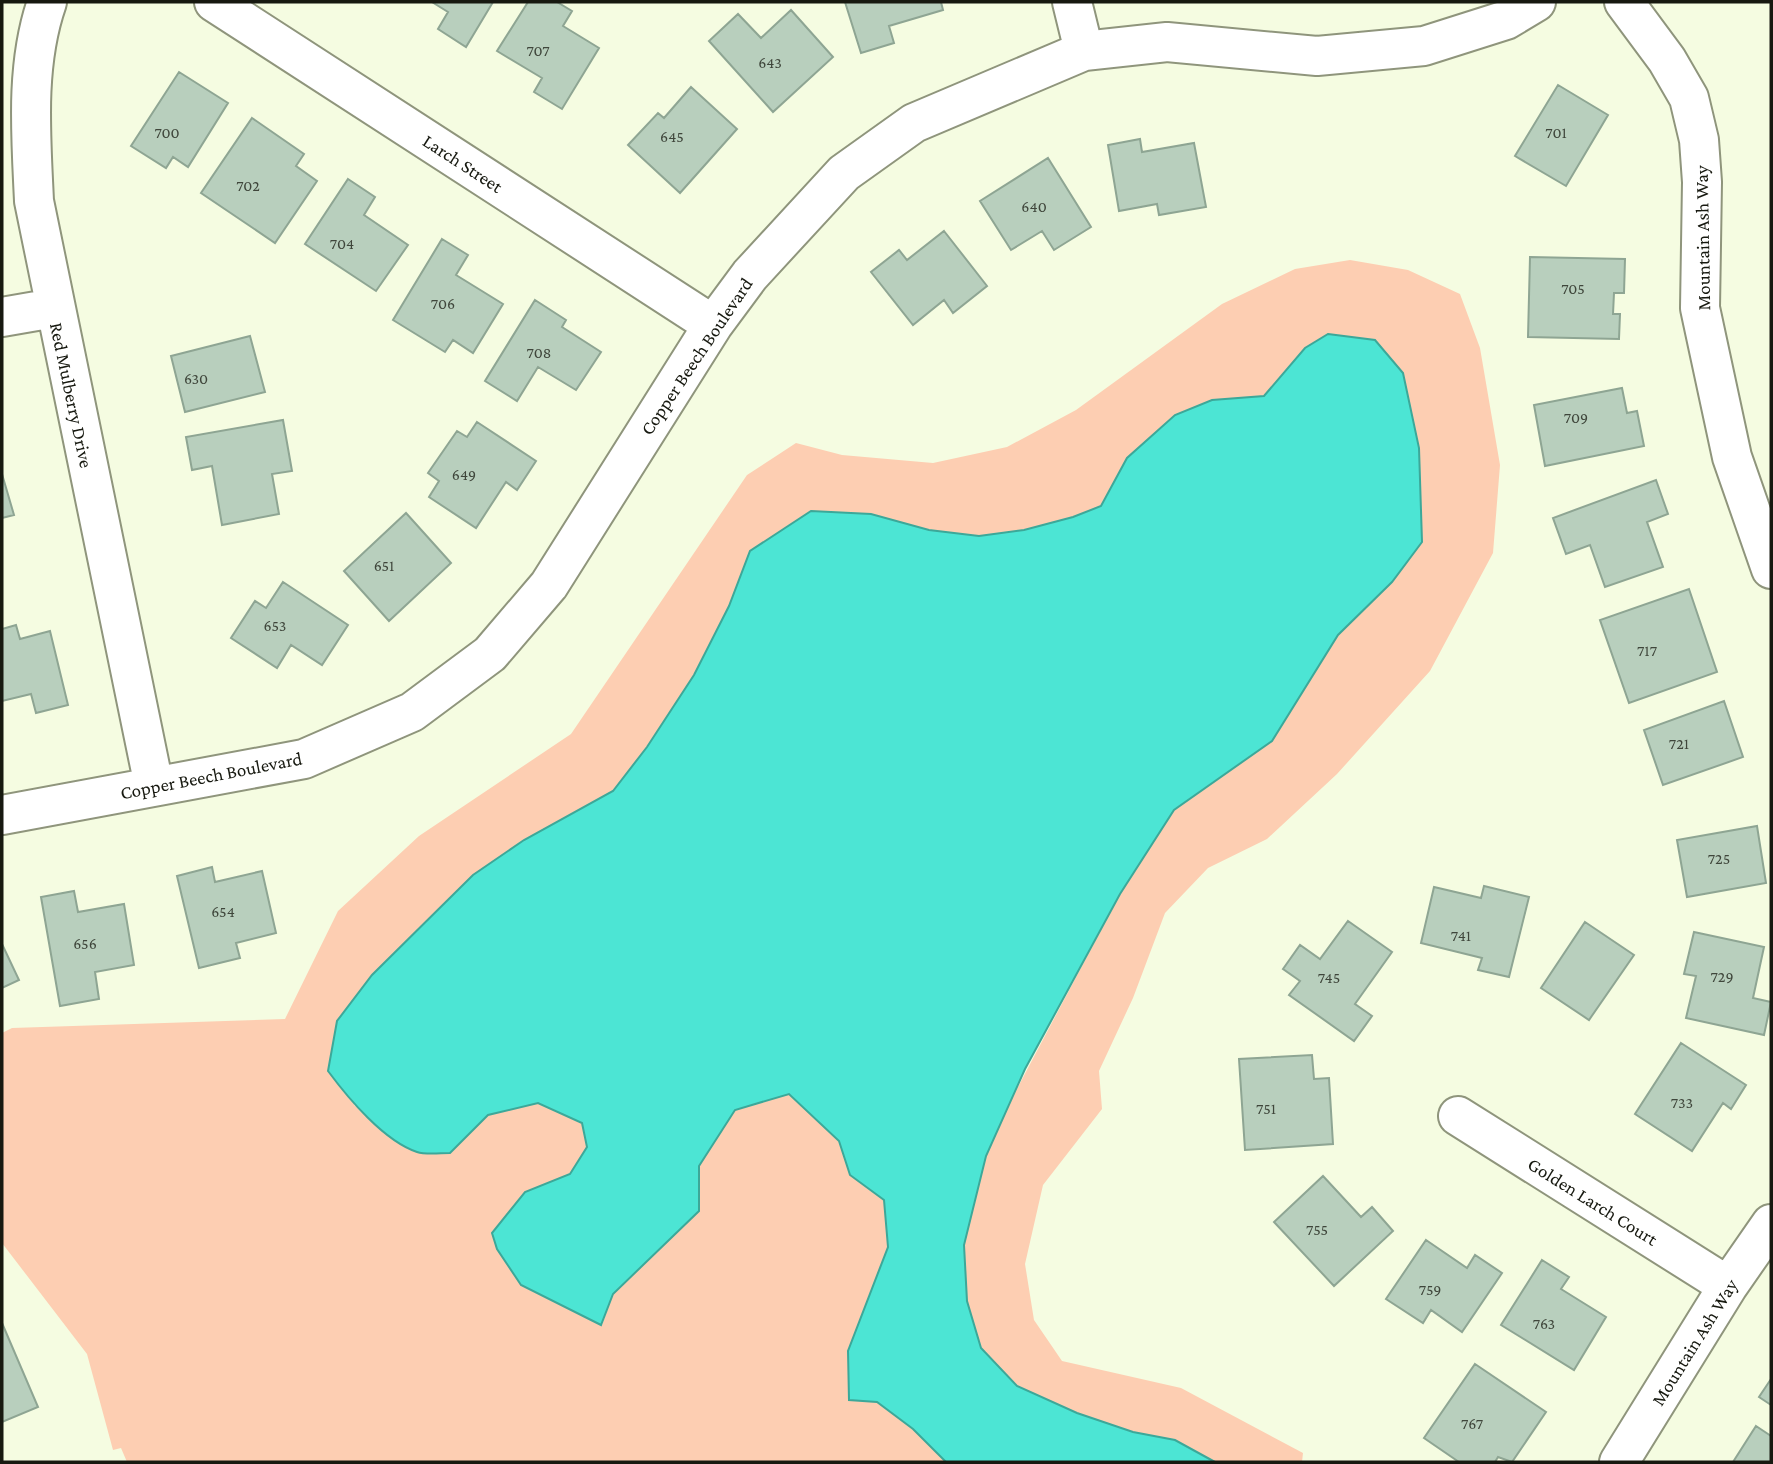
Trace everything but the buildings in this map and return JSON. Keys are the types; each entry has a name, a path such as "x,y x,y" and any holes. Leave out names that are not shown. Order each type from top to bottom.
{"street":[{"name":"Red Mulberry Drive","path":"47,2 40,19 30,105 34,201 154,786"},
{"name":"Larch Street","path":"214,2 713,325"},
{"path":"1072,2 1084,51"},
{"name":"Copper Beech Boulevard","path":"2,815 304,759 412,712 490,654 549,585 713,325 758,266 844,173 914,123 1084,51 1167,42 1317,56 1424,46 1506,20 1536,2"},
{"name":"Mountain Ash Way","path":"1625,2 1667,60 1689,98 1699,140 1702,181 1700,308 1732,457 1771,569"},
{"path":"2,317 54,308"},
{"name":"Golden Larch Court","path":"1458,1116 1728,1286"},
{"name":"Mountain Ash Way","path":"1619,1462 1728,1286 1771,1224"}],"shaded area":[{"path":"1350,260 1408,270 1460,294 1480,348 1500,465 1493,553 1430,671 1337,774 1267,839 1208,868 1165,913 1133,998 1099,1071 1102,1109 1043,1185 1025,1264 1034,1320 1062,1361 1181,1388 1303,1453 1302,1462 1215,1462 1175,1440 1133,1432 1077,1413 1017,1386 981,1348 967,1301 964,1245 986,1156 1001,1119 1120,894 1174,810 1272,741 1338,635 1392,582 1419,448 1410,413 1265,396 1212,400 1127,458 1101,506 1073,517 1024,530 979,536 929,530 871,514 750,551 729,606 694,675 647,747 613,791 524,840 473,875 372,975 354,1105 417,1152 469,1132 488,1115 538,1103 582,1123 587,1147 570,1174 525,1192 602,1325 613,1294 699,1211 699,1166 735,1109 789,1094 839,1141 850,1175 884,1199 888,1247 868,1298 850,1399 877,1402 913,1429 946,1462 127,1462 121,1448 113,1450 87,1354 2,1243 2,1033 12,1028 285,1019 338,911 419,836 571,734 747,475 796,443 842,455 933,463 1007,447 1076,410 1222,304 1295,269"}],"water":[{"path":"1328,334 1375,340 1403,373 1419,448 1422,542 1392,582 1338,635 1272,741 1174,810 1120,894 1025,1069 986,1156 964,1245 967,1301 981,1348 1017,1386 1077,1413 1133,1432 1175,1440 1215,1462 946,1462 913,1429 877,1402 849,1400 848,1351 888,1247 884,1200 850,1175 839,1141 789,1094 735,1110 699,1166 699,1211 613,1294 601,1325 521,1285 497,1249 492,1233 525,1192 570,1174 587,1147 582,1123 538,1103 488,1115 450,1153 421,1153 392,1139 356,1106 328,1071 337,1021 372,975 473,875 524,840 613,791 647,747 694,675 729,606 750,551 811,511 871,514 929,530 979,536 1024,530 1073,517 1101,506 1127,458 1175,415 1212,400 1264,396 1305,348"}]}
